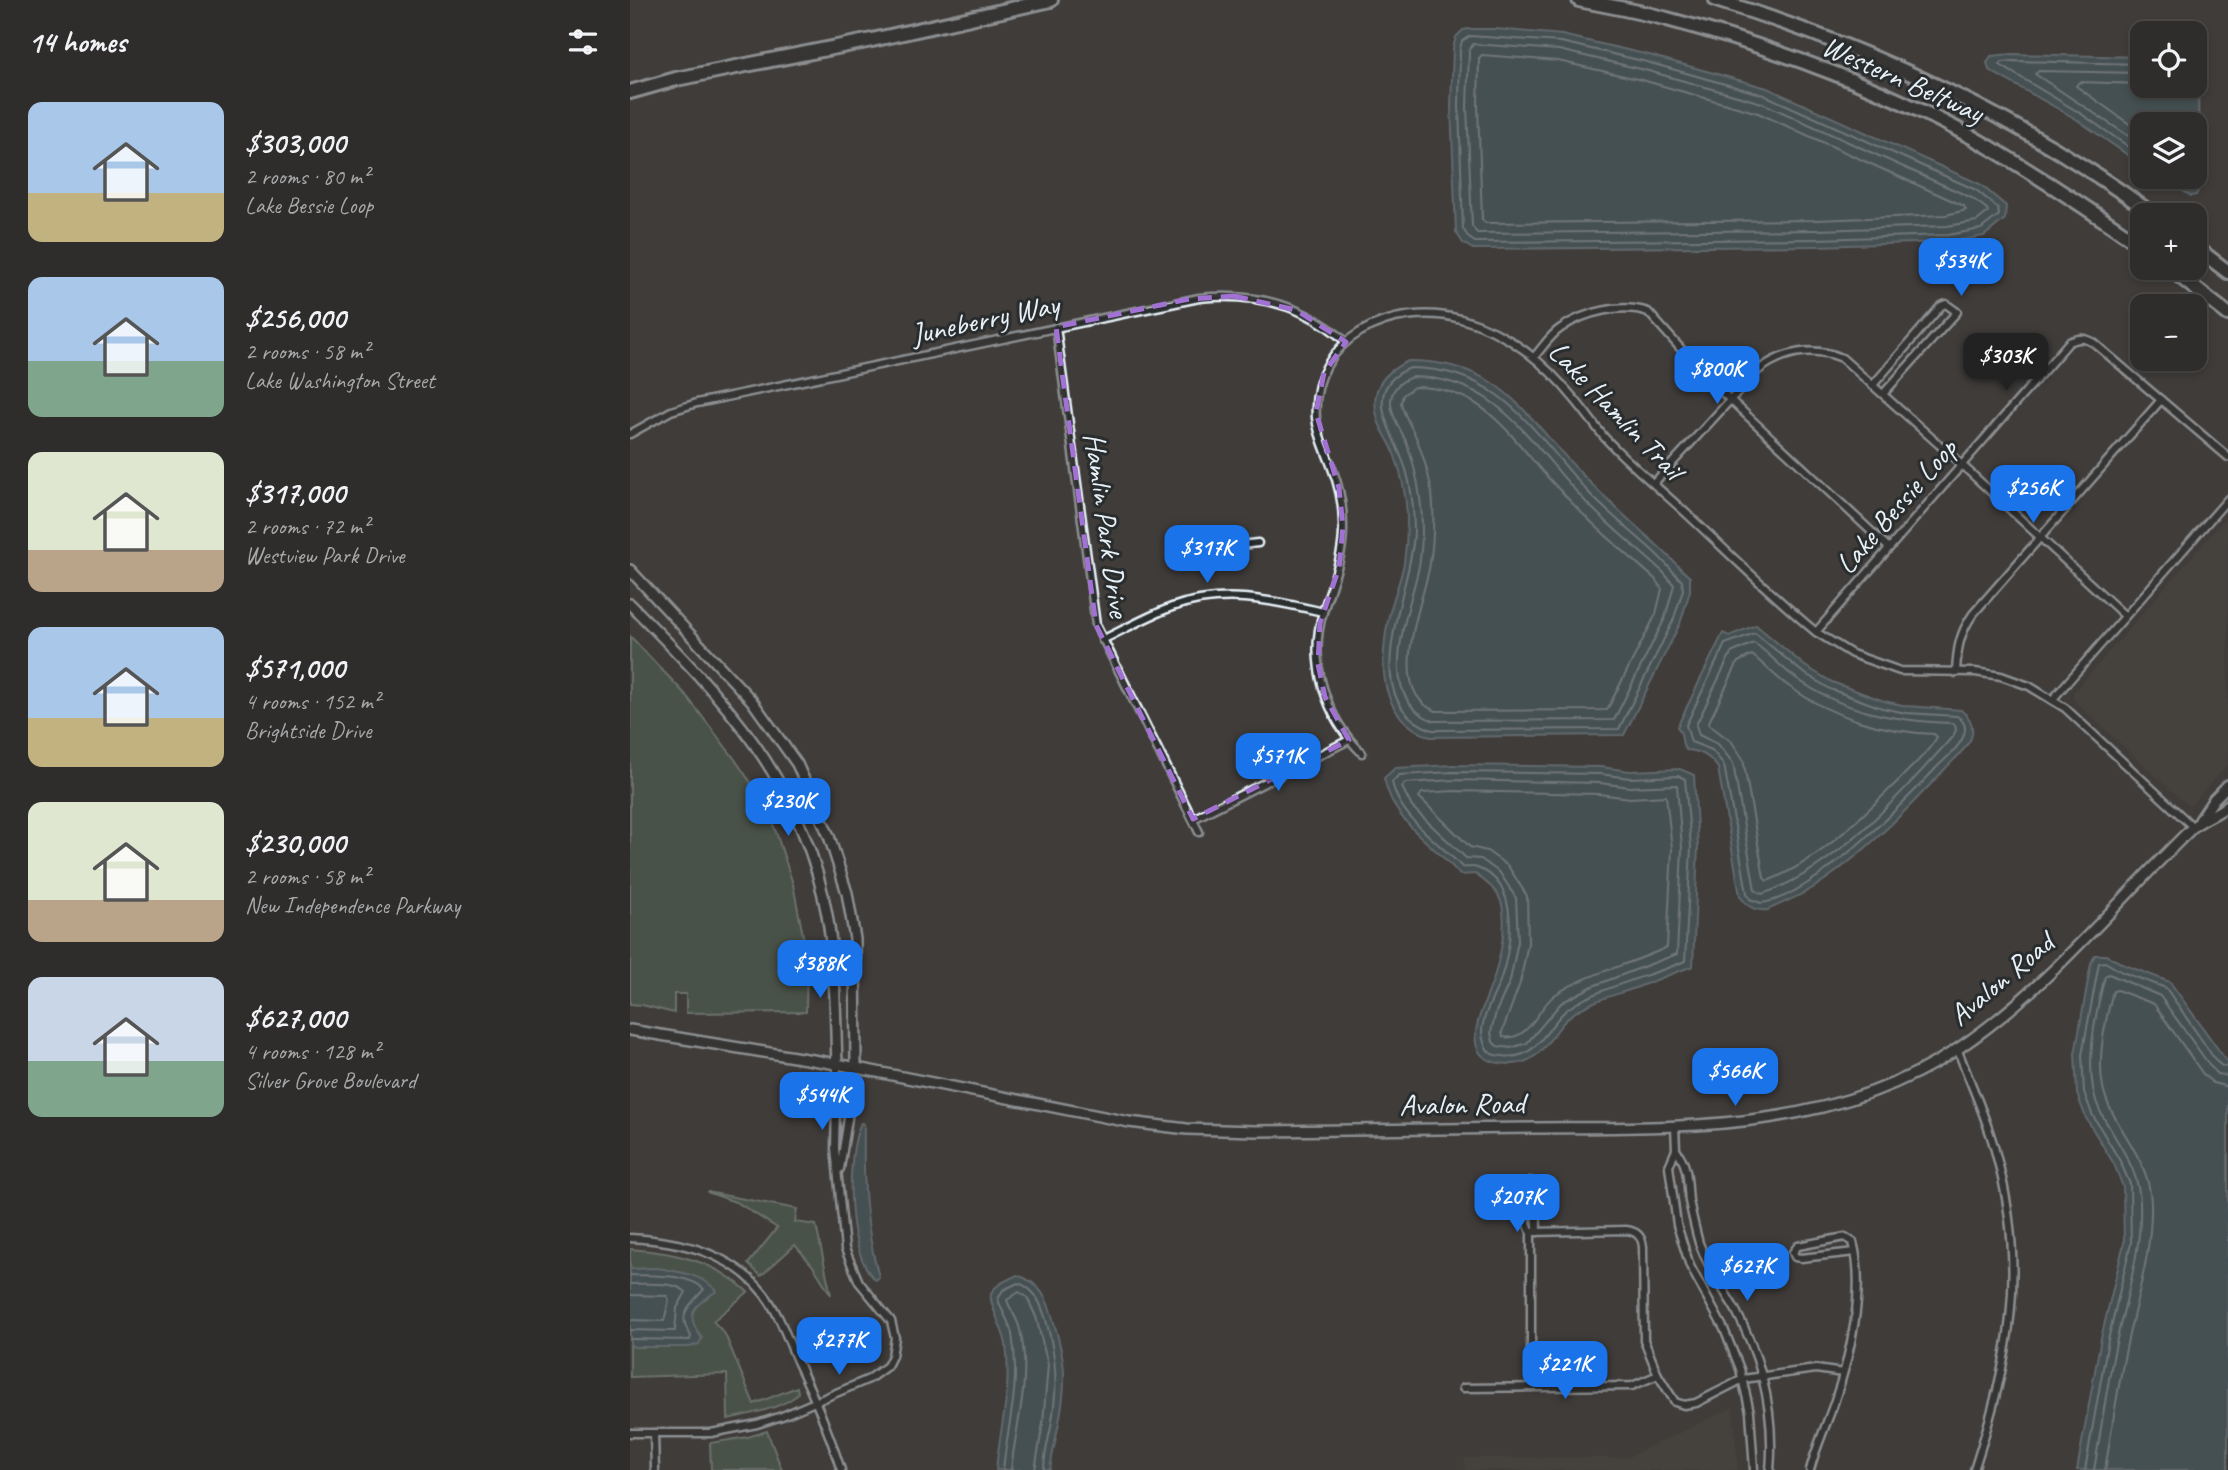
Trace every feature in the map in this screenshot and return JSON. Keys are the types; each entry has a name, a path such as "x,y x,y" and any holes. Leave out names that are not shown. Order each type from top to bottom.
{"highway":[{"path":"630,92 676,79 872,40 1051,0"},
{"name":"Western Beltway","path":"1579,0 1666,19 1762,47 1903,104 1989,147 2077,201 2130,238"},
{"name":"Western Beltway","path":"1716,0 1783,21 1881,59 1958,95 2046,143 2136,203"},
{"path":"2207,256 2228,272"},
{"path":"2184,280 2228,314"}],"main road":[{"path":"630,570 752,701 797,764 830,836 847,893 855,939 856,1068"},
{"path":"630,604 727,705 754,741 786,793 810,851 827,912 834,978 836,1064"},
{"name":"Avalon Road","path":"630,1030 836,1064 1082,1114 1187,1129 1675,1126 1759,1121 1819,1108 1876,1089 1921,1069 1957,1048 2016,1006 2196,824 2228,785"},
{"name":"Avalon Road","path":"2196,824 2228,805"}],"street":[{"name":"Juneberry Way","path":"630,434 671,411 697,403 1189,299 1234,296 1268,301 1296,310 1325,324 1346,342"},
{"path":"1872,385 1941,306 1946,304 1957,312 1883,394"},
{"path":"1534,357 1552,335 1579,318 1602,311 1642,310 1654,316 1681,351 1889,548"},
{"name":"Lake Hamlin Trail","path":"1362,752 1349,740 1330,707 1320,675 1317,647 1323,612 1339,568 1343,527 1339,488 1318,428 1317,400 1328,366 1346,342 1368,326 1391,317 1443,315 1480,325 1549,369 1605,438 1816,632 1852,654 1900,671 1975,672 2001,676 2029,686 2065,708 2196,824"},
{"name":"Hamlin Park Drive","path":"1056,327 1094,617 1102,640 1199,832"},
{"name":"Lake Bessie Loop","path":"1816,632 2069,342 2077,338 2094,342 2228,457"},
{"path":"1654,483 1730,399 1766,364 1790,353 1831,353 1842,358 1883,394 2124,616"},
{"path":"1956,673 1957,648 1963,628 2161,400"},
{"path":"2052,700 2228,499"},
{"path":"1172,553 1258,543"},
{"path":"1102,640 1170,608 1208,599 1254,598 1323,612"},
{"path":"1193,819 1349,740"},
{"path":"1957,1048 1996,1153 2011,1224 2014,1281 2008,1343 1994,1409 1974,1470"},
{"path":"630,1433 711,1433 782,1416 879,1373 887,1366 895,1347 891,1321 859,1282 845,1249 835,1148 836,1064"},
{"path":"839,1199 840,1166 856,1068"},
{"path":"1675,1126 1676,1150 1669,1166 1680,1239 1696,1280 1730,1343 1743,1379 1751,1422 1754,1470"},
{"path":"1676,1150 1686,1165 1693,1219 1703,1254 1742,1322 1762,1376 1771,1421 1770,1470"},
{"path":"1531,1387 1536,1184 1530,1181 1527,1184 1527,1224 1534,1232"},
{"path":"1534,1232 1626,1230 1639,1236 1643,1247 1644,1340 1671,1398 1682,1405 1696,1403 1743,1379 1816,1369 1843,1373"},
{"path":"1810,1470 1843,1373 1857,1298 1855,1252 1852,1241 1841,1236 1798,1246 1793,1252 1795,1257 1801,1258 1855,1252"},
{"path":"630,1238 674,1242 712,1253 731,1264 764,1294 776,1313 816,1401 841,1470"},
{"path":"1463,1388 1632,1386 1658,1375"},
{"path":"654,1433 655,1470"}],"highlighted area":[{"path":"1234,296 1296,310 1346,342 1324,373 1316,413 1339,488 1343,527 1339,568 1320,623 1318,664 1325,697 1349,740 1193,819 1096,625 1056,327 1189,299"}],"shaded area":[{"path":"2228,515 2228,765 2189,807 2074,701 2073,693"},
{"path":"1733,1407 1738,1470 1465,1470 1465,1458 1626,1458"}],"green space":[{"path":"630,636 685,694 768,808 793,884 807,956 806,1012 686,1013 686,994 674,994 674,1013 630,1004"},
{"path":"707,1192 797,1209 795,1222 816,1225 831,1295 813,1266 795,1245 761,1276 748,1264 777,1228 738,1203"},
{"path":"630,1249 694,1260 722,1273 748,1292 713,1321 725,1334 754,1404 797,1387 798,1393 776,1406 728,1419 727,1374 630,1377"},
{"path":"767,1431 782,1470 711,1470 710,1443"}],"water":[{"path":"1463,30 1562,35 1649,55 1767,88 1980,184 2006,206 2005,219 1984,236 1949,242 1473,249 1463,243 1456,232 1451,106 1453,48 1456,37"},
{"path":"2012,54 2130,57 2130,98 2198,98 2198,112 2130,112 2130,157 2076,119 1989,70 1987,63 1991,56"},
{"path":"2180,189 2199,189 2196,195 2191,196"},
{"path":"1408,361 1439,363 1465,370 1506,393 1597,489 1690,577 1690,591 1680,624 1624,735 1430,737 1413,728 1392,704 1384,673 1385,638 1404,563 1407,512 1401,475 1392,448 1378,420 1375,400 1385,377"},
{"path":"1756,625 1805,666 1832,682 1884,701 1907,706 1961,710 1972,726 1971,738 1962,751 1867,847 1816,886 1768,910 1752,908 1740,896 1718,768 1704,754 1686,750 1677,727 1723,633 1729,636"},
{"path":"1453,765 1601,767 1630,771 1680,769 1694,775 1698,847 1693,966 1585,1006 1563,1023 1538,1054 1521,1063 1491,1061 1480,1054 1476,1043 1476,1030 1495,974 1503,940 1504,922 1500,900 1492,887 1475,874 1460,875 1415,831 1396,808 1384,778 1395,768"},
{"path":"2095,955 2106,955 2170,982 2228,1063 2228,1470 2077,1470 2101,1338 2124,1243 2123,1187 2114,1164 2086,1118 2077,1094 2075,1054 2091,963"},
{"path":"861,1123 864,1124 868,1222 879,1277 876,1280 866,1268 859,1250 851,1205 852,1158"},
{"path":"658,1268 697,1277 717,1291 697,1306 692,1316 702,1338 699,1344 690,1347 634,1347 630,1344 630,1269"},
{"path":"1017,1275 1031,1282 1045,1297 1062,1356 1064,1388 1050,1470 996,1470 1008,1379 1005,1339 991,1294 999,1285"}]}
